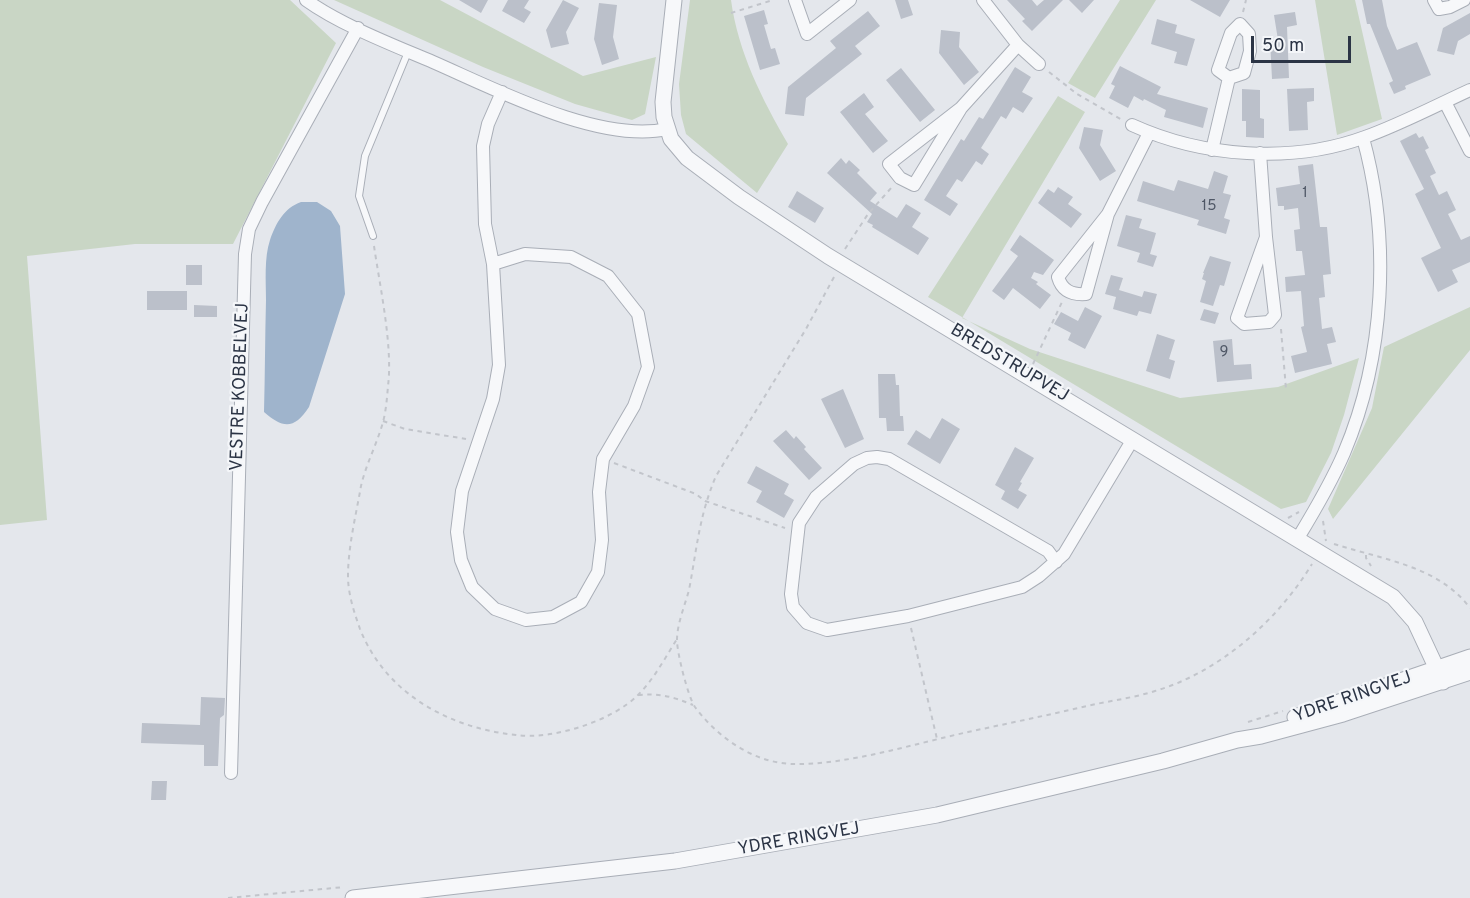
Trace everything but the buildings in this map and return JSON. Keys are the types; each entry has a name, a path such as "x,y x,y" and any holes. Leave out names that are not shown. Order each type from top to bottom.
{"street":[{"path":"306,0 409,52 533,106 618,130 641,133 667,129"},
{"name":"BREDSTRUPVEJ","path":"674,0 664,85 664,117 667,129 677,147 687,158 739,197 828,256 1393,597 1415,622 1440,675"},
{"path":"795,0 807,34 850,0"},
{"path":"983,0 1018,45 1039,64"},
{"path":"1434,0 1439,9 1450,7 1464,0"},
{"name":"VESTRE KOBBELVEJ","path":"231,773 245,254 249,229 358,28"},
{"path":"961,108 914,185 900,178 889,164 961,108 1018,45"},
{"path":"1212,150 1229,78"},
{"path":"1132,125 1149,133 1212,150 1288,153 1363,138 1470,90"},
{"path":"493,264 525,254 571,257 608,276 638,314 648,367 634,406 603,459 599,492 602,540 598,572 582,602 553,618 526,620 495,609 471,587 461,560 457,532 462,491 493,399 499,365 493,264 485,224 483,146 488,124 502,92"},
{"path":"1445,102 1470,151"},
{"path":"1108,214 1058,277 1060,285 1067,291 1086,294 1108,214 1149,133"},
{"path":"1298,538 1314,513 1344,454 1354,427 1371,362 1376,332 1380,267 1378,228 1368,157 1363,138"},
{"path":"1260,153 1275,315 1269,322 1244,324 1237,318 1266,237"},
{"path":"1056,562 1048,551 889,459 867,458 854,464 816,497 804,514 797,532 791,594 793,607 807,623 827,630 908,616 1022,587 1056,562 1064,554 1133,439"},
{"name":"YDRE RINGVEJ","path":"1440,675 1470,657"},
{"name":"YDRE RINGVEJ","path":"349,892 675,861 881,826 1163,761 1237,740 1257,730 1440,675 1470,672"}],"lane":[{"path":"373,236 359,196 364,156 409,52"}],"path":[{"path":"731,13 773,0"},
{"path":"1039,64 1077,94 1132,125"},
{"path":"842,255 868,214 900,178"},
{"path":"373,236 388,344 389,383 383,421 362,484 348,577 353,610 365,642 381,668 400,689 427,708 454,720 488,731 519,736 549,735 577,728 614,711 637,695 677,639"},
{"path":"1031,367 1067,291"},
{"path":"1272,318 1281,326 1286,389"},
{"path":"383,421 405,429 480,442"},
{"path":"603,459 696,494 705,501 797,532"},
{"path":"1284,520 1306,508 1323,519 1329,542 1428,573 1453,589 1470,608"},
{"path":"908,616 937,739"},
{"path":"637,695 674,696 693,705"},
{"path":"1245,723 1284,711"},
{"path":"228,898 349,892"}],"green space":[{"path":"0,0 290,0 336,43 233,244 135,244 27,256 47,520 0,525"},
{"path":"334,0 440,0 583,76 656,57 645,114 632,120 575,104 483,67"},
{"path":"690,0 731,0 739,38 752,75 788,144 757,193 686,134 681,115 679,84"},
{"path":"1120,0 1156,0 1095,98 1068,83"},
{"path":"1315,0 1355,0 1382,119 1337,135"},
{"path":"1058,96 1085,112 962,317 928,297"},
{"path":"1470,307 1470,350 1333,519 1328,509 1372,408 1384,347"},
{"path":"969,321 1030,349 1180,398 1278,387 1359,358 1331,453 1306,502 1281,509"}],"water":[{"path":"301,202 317,202 331,211 340,226 345,294 309,407 294,423 283,424 264,412 266,262 270,240 278,222 285,212"}]}
